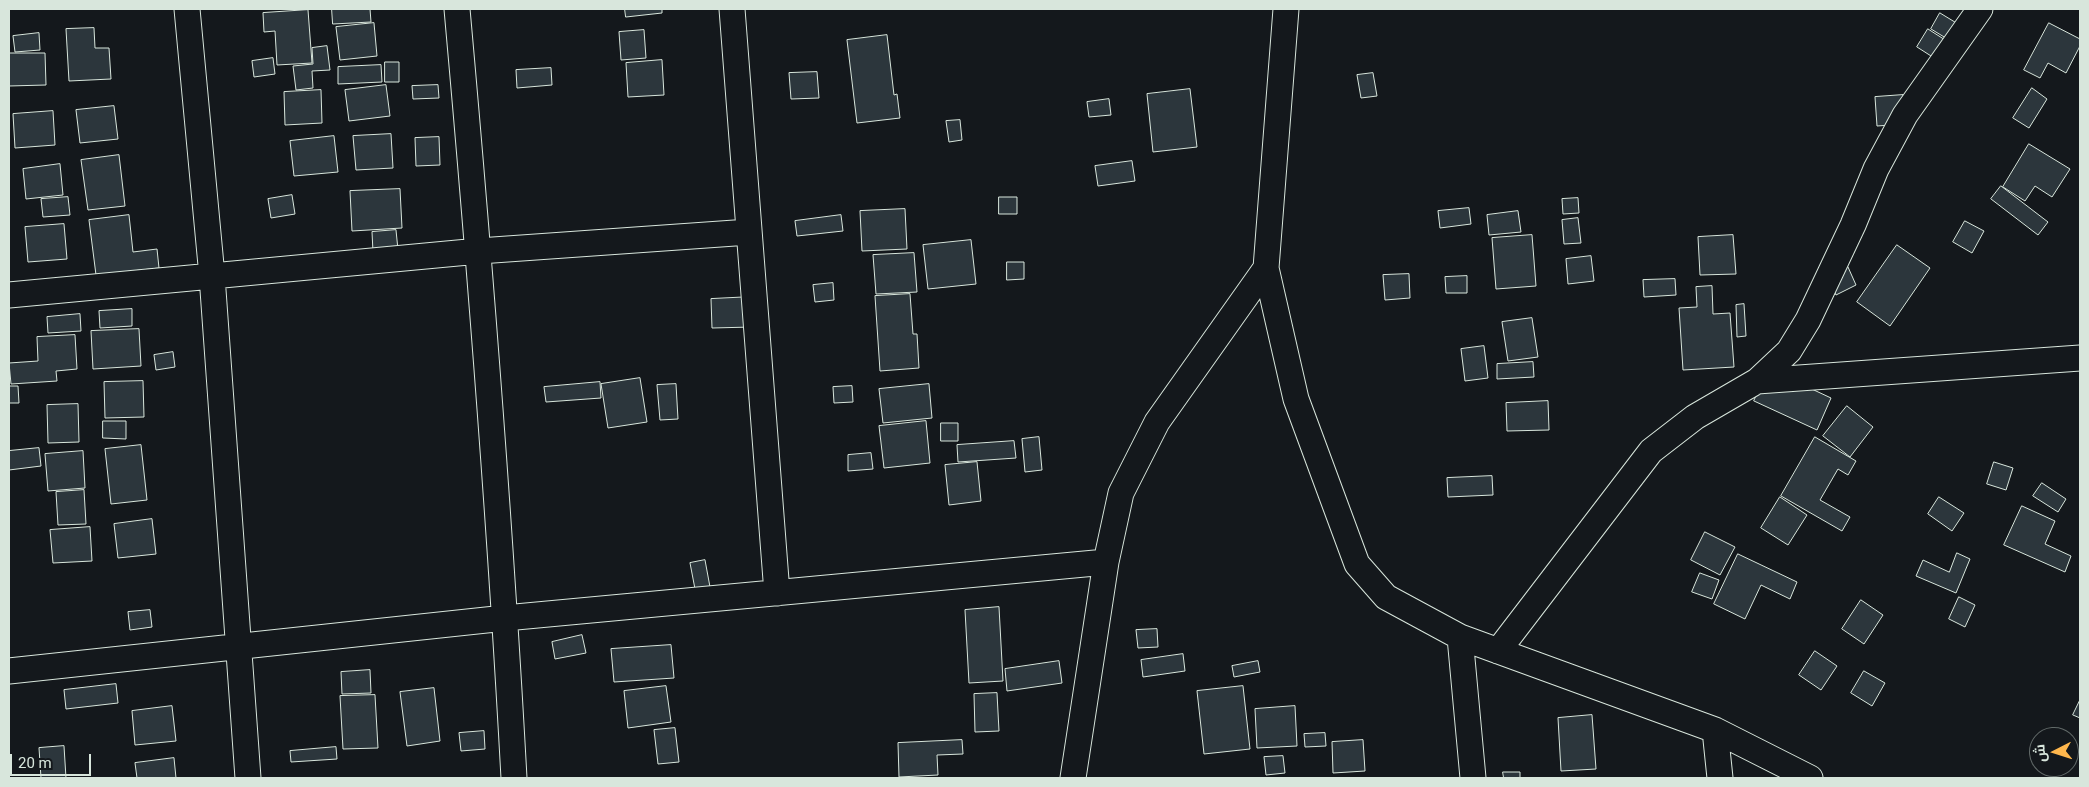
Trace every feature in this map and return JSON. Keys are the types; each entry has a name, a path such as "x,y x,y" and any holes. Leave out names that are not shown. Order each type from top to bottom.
{"street":[{"path":"187,9 212,276 248,778"},
{"path":"457,9 479,251 506,618 514,778"},
{"path":"732,9 777,593"},
{"path":"1286,9 1266,268 1296,399 1357,564 1386,597 1460,637 1715,730 1810,778"},
{"path":"1498,651 1651,451 1695,417 1757,381 1789,351 1808,320 1853,225 1876,169 1905,115 1980,9"},
{"path":"9,295 479,251 749,232"},
{"path":"1073,778 1106,562 1121,493 1157,422 1266,268"},
{"path":"1757,381 2080,358"},
{"path":"9,671 506,618 1106,562"},
{"path":"1460,637 1473,778"},
{"path":"1715,730 1720,778"}],"building":[{"path":"332,9 370,9 371,22 333,24"},
{"path":"625,9 662,9 662,13 626,17"},
{"path":"308,10 312,63 277,65 275,31 264,32 263,13"},
{"path":"1940,13 1963,27 1954,43 1931,29"},
{"path":"374,23 377,56 340,60 336,27"},
{"path":"2049,23 2080,39 2080,46 2066,73 2048,63 2040,78 2024,70"},
{"path":"94,28 95,48 109,48 111,79 69,81 66,29"},
{"path":"1928,29 1953,45 1942,63 1917,47"},
{"path":"644,30 646,58 621,60 619,32"},
{"path":"39,33 40,50 15,52 13,36"},
{"path":"887,35 894,95 897,94 900,118 857,123 847,40"},
{"path":"327,46 330,70 312,71 313,88 296,90 293,66 313,64 312,48"},
{"path":"9,53 45,53 46,85 9,86"},
{"path":"273,58 275,74 254,77 252,61"},
{"path":"662,60 664,95 628,97 626,63"},
{"path":"385,62 399,62 399,82 385,82"},
{"path":"381,65 382,82 338,84 338,67"},
{"path":"551,68 552,85 517,88 516,70"},
{"path":"817,72 819,98 791,99 789,73"},
{"path":"1373,73 1377,96 1361,98 1357,75"},
{"path":"386,85 390,116 349,121 345,90"},
{"path":"438,85 439,98 413,99 412,86"},
{"path":"2032,88 2047,99 2029,128 2013,118"},
{"path":"1190,89 1197,147 1153,152 1147,94"},
{"path":"321,90 322,123 285,125 284,92"},
{"path":"1903,95 1905,124 1877,126 1875,97"},
{"path":"1109,99 1111,115 1089,117 1087,102"},
{"path":"114,106 118,139 80,143 76,110"},
{"path":"53,111 55,145 15,148 13,114"},
{"path":"960,120 962,140 949,142 946,121"},
{"path":"391,134 393,168 356,170 353,136"},
{"path":"334,136 338,172 294,176 290,141"},
{"path":"439,137 440,165 416,166 415,138"},
{"path":"2029,144 2070,169 2052,197 2035,186 2025,201 2003,187"},
{"path":"119,155 125,206 88,210 81,160"},
{"path":"1132,161 1135,181 1098,186 1095,166"},
{"path":"60,164 63,195 26,199 23,169"},
{"path":"2001,186 2048,222 2038,235 1991,199"},
{"path":"400,189 402,228 352,231 350,191"},
{"path":"292,195 295,214 271,218 268,199"},
{"path":"68,197 70,215 43,217 41,199"},
{"path":"999,197 1017,197 1017,214 999,214"},
{"path":"1578,198 1579,213 1563,214 1562,199"},
{"path":"1469,208 1471,224 1440,228 1438,211"},
{"path":"905,209 907,249 862,251 860,211"},
{"path":"1518,211 1521,232 1489,235 1487,215"},
{"path":"129,215 133,252 157,249 159,268 96,275 89,220"},
{"path":"841,215 843,231 797,236 795,221"},
{"path":"1578,218 1581,243 1564,244 1562,220"},
{"path":"1965,221 1984,231 1972,253 1953,242"},
{"path":"64,224 67,259 28,262 25,227"},
{"path":"396,230 398,250 373,252 372,232"},
{"path":"1532,235 1536,286 1496,289 1492,238"},
{"path":"1733,235 1736,274 1700,275 1698,237"},
{"path":"971,240 976,284 928,289 923,245"},
{"path":"1897,245 1930,268 1890,326 1857,302"},
{"path":"914,253 917,292 876,294 873,255"},
{"path":"1591,256 1594,281 1568,284 1566,259"},
{"path":"1007,262 1024,262 1024,279 1007,280"},
{"path":"1848,267 1856,285 1836,295 1827,276"},
{"path":"1409,274 1410,298 1385,300 1383,275"},
{"path":"1467,276 1467,293 1446,293 1445,277"},
{"path":"1675,279 1676,295 1644,297 1643,280"},
{"path":"833,283 834,300 815,302 813,285"},
{"path":"1712,286 1713,314 1730,313 1734,367 1683,370 1679,308 1697,307 1696,287"},
{"path":"910,294 913,334 917,334 919,368 880,371 875,296"},
{"path":"751,297 752,327 712,328 711,299"},
{"path":"1744,304 1746,336 1737,337 1736,305"},
{"path":"132,309 132,326 100,328 99,311"},
{"path":"80,314 81,331 48,333 47,317"},
{"path":"1532,318 1538,357 1508,361 1502,322"},
{"path":"139,329 141,366 93,369 91,331"},
{"path":"75,335 77,369 56,371 57,381 11,384 9,363 38,361 37,337"},
{"path":"1484,346 1488,378 1465,381 1461,349"},
{"path":"173,352 175,367 156,370 154,355"},
{"path":"1533,362 1534,377 1497,379 1497,364"},
{"path":"1769,369 1831,398 1817,430 1754,401"},
{"path":"640,378 647,422 608,428 601,384"},
{"path":"143,381 144,417 105,418 104,382"},
{"path":"600,382 601,398 546,402 544,387"},
{"path":"676,384 678,419 660,420 657,385"},
{"path":"929,384 932,418 883,423 879,389"},
{"path":"9,386 18,386 19,403 9,403"},
{"path":"852,386 853,402 834,403 833,387"},
{"path":"1548,401 1549,430 1507,431 1506,403"},
{"path":"78,404 79,442 48,443 47,405"},
{"path":"1847,406 1873,427 1850,457 1823,436"},
{"path":"103,421 126,421 126,439 103,438"},
{"path":"926,421 930,463 884,468 879,426"},
{"path":"941,423 958,423 958,441 941,441"},
{"path":"1039,437 1042,470 1025,472 1022,439"},
{"path":"1815,437 1856,461 1848,475 1838,469 1820,500 1850,517 1842,531 1781,496"},
{"path":"1014,441 1016,458 958,462 957,445"},
{"path":"141,445 147,500 111,504 105,449"},
{"path":"39,448 41,466 9,470 9,451"},
{"path":"83,451 85,488 48,491 45,454"},
{"path":"871,453 873,469 848,471 848,455"},
{"path":"977,462 981,501 949,505 945,465"},
{"path":"1994,462 2013,468 2006,490 1987,484"},
{"path":"1492,476 1493,495 1448,497 1447,478"},
{"path":"2042,483 2066,499 2058,512 2033,496"},
{"path":"84,490 86,524 58,525 56,492"},
{"path":"1780,497 1807,515 1788,545 1761,528"},
{"path":"1939,497 1964,513 1952,531 1928,514"},
{"path":"2022,506 2055,521 2045,544 2071,556 2065,572 2004,545"},
{"path":"152,519 156,554 118,558 114,524"},
{"path":"90,527 92,561 53,563 50,530"},
{"path":"1705,532 1735,547 1720,575 1691,560"},
{"path":"1957,553 1970,559 1956,593 1916,576 1923,560 1949,572"},
{"path":"1738,554 1797,582 1790,599 1761,585 1745,619 1714,604"},
{"path":"705,560 710,587 695,589 690,563"},
{"path":"1700,573 1719,580 1712,599 1692,592"},
{"path":"1959,597 1975,605 1965,627 1949,619"},
{"path":"1861,600 1883,615 1864,644 1842,629"},
{"path":"999,607 1003,681 969,683 965,610"},
{"path":"150,610 152,627 130,630 128,612"},
{"path":"1157,629 1158,647 1138,648 1136,630"},
{"path":"582,635 586,653 555,659 552,642"},
{"path":"671,645 674,678 614,682 611,649"},
{"path":"1815,651 1837,666 1821,690 1799,675"},
{"path":"1183,654 1185,671 1143,677 1141,660"},
{"path":"1059,661 1062,683 1007,691 1005,669"},
{"path":"1258,661 1260,672 1234,677 1232,666"},
{"path":"370,670 371,693 342,694 341,672"},
{"path":"1864,671 1885,683 1872,706 1851,693"},
{"path":"116,684 118,703 66,709 64,690"},
{"path":"666,686 671,722 628,728 624,691"},
{"path":"1243,686 1250,749 1204,754 1197,691"},
{"path":"434,688 440,741 407,746 400,692"},
{"path":"997,693 999,731 975,732 974,694"},
{"path":"375,695 378,748 343,749 340,696"},
{"path":"2080,700 2080,718 2073,715"},
{"path":"172,706 176,741 135,745 132,711"},
{"path":"1295,706 1297,746 1257,748 1255,709"},
{"path":"1592,715 1596,769 1561,771 1558,718"},
{"path":"675,728 679,762 658,764 654,730"},
{"path":"484,731 485,749 461,751 459,733"},
{"path":"1325,733 1326,746 1305,747 1304,734"},
{"path":"962,740 963,754 937,755 938,775 899,777 898,743"},
{"path":"1363,740 1365,771 1333,773 1332,742"},
{"path":"64,746 66,778 41,778 39,748"},
{"path":"336,747 337,759 291,762 290,751"},
{"path":"1283,756 1285,773 1266,775 1264,757"},
{"path":"174,758 176,778 137,778 135,763"},
{"path":"1503,772 1520,772 1520,778 1504,778"}]}
